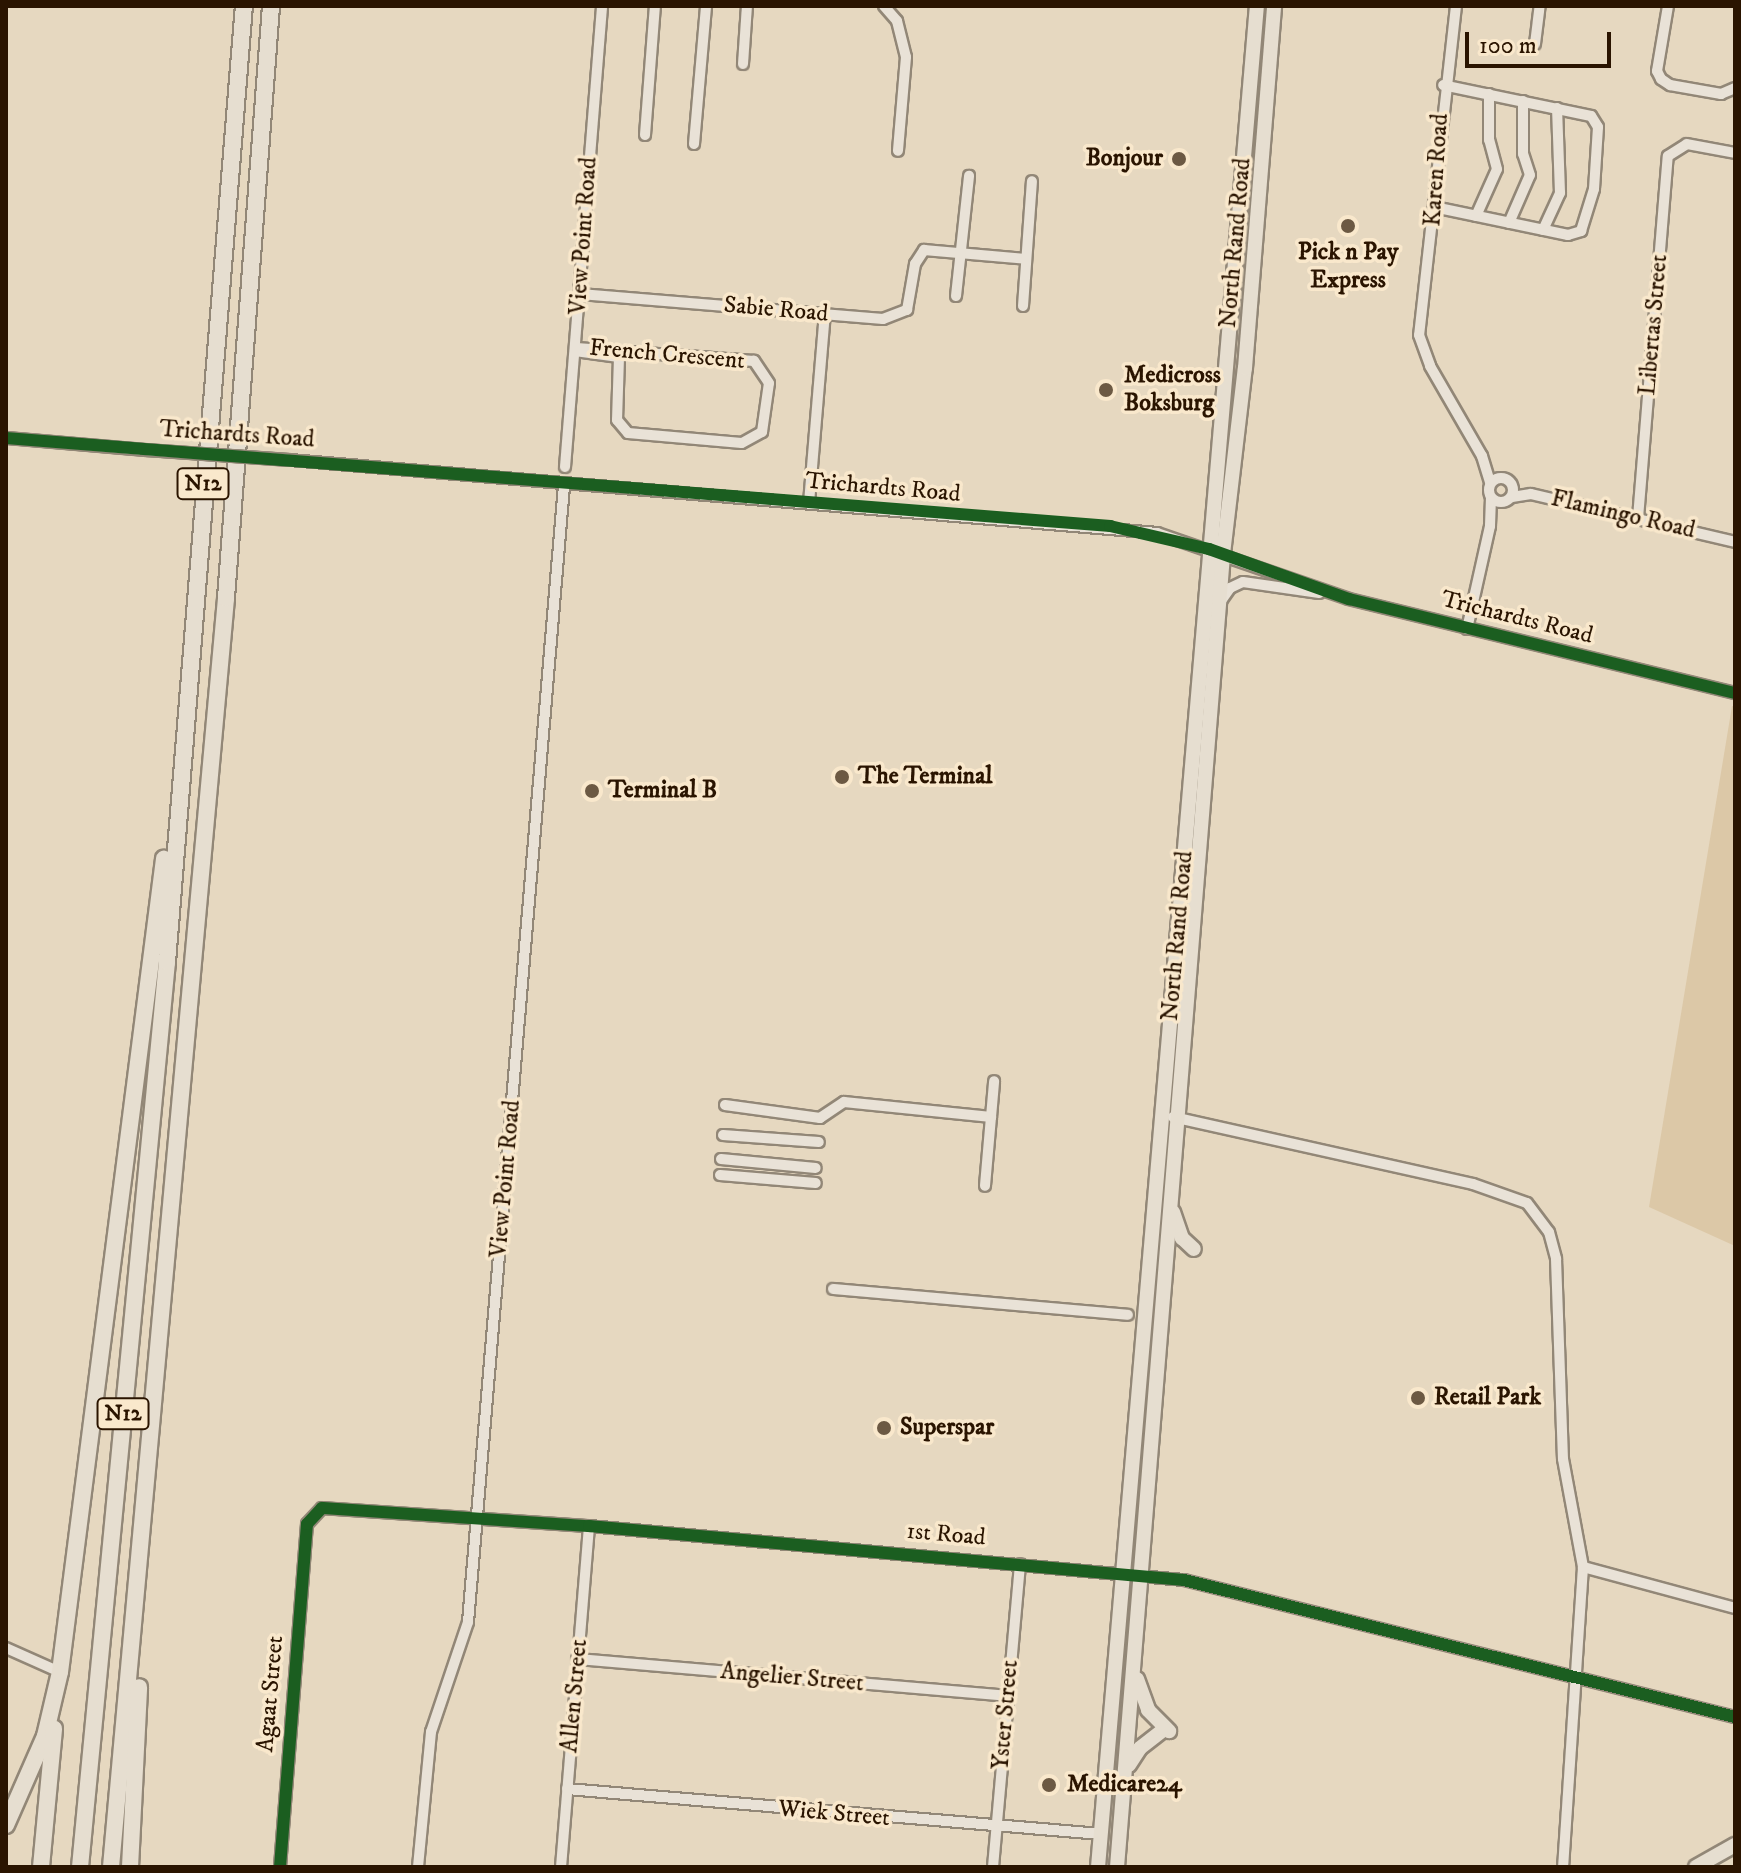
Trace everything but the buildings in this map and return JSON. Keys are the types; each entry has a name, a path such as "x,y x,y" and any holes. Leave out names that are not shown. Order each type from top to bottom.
{"highway":[{"name":"N12","path":"80,1867 165,978 244,6"},
{"name":"N12","path":"111,1867 144,1550 224,629 271,6"},
{"path":"41,1867 60,1672 111,1254 155,948 202,502"},
{"path":"130,1867 144,1550"},
{"path":"6,1825 45,1736 60,1672"}],"main road":[{"name":"North Rand Road","path":"1117,1867 1171,1204 1175,969 1216,552 1257,6"},
{"name":"North Rand Road","path":"1098,1867 1171,1116 1191,965 1220,603 1216,552 1245,368 1274,6"},
{"path":"1175,969 1191,965"},
{"path":"1171,1204 1182,1238 1194,1249"},
{"path":"1126,1772 1140,1748 1167,1730 1148,1710 1135,1675"},
{"path":"1696,1867 1735,1845"}],"street":[{"name":"View Point Road","path":"565,467 602,6"},
{"path":"645,135 655,6"},
{"path":"694,144 706,6"},
{"path":"743,64 747,6"},
{"path":"884,6 897,21 906,57 898,151"},
{"name":"Karen Road","path":"1456,6 1443,85 1434,207 1419,335 1430,366 1482,456"},
{"path":"1535,44 1540,6"},
{"path":"1668,6 1657,71 1661,79 1670,85 1721,94 1735,88"},
{"path":"1434,207 1568,235 1581,231 1594,189 1596,121 1557,108 1443,85"},
{"path":"1476,216 1497,169 1489,140 1489,94"},
{"path":"1509,223 1530,175 1523,154 1523,101"},
{"path":"1543,230 1560,193 1557,108"},
{"name":"Libertas Street","path":"1638,518 1668,156 1687,144 1735,153"},
{"path":"956,296 969,176"},
{"path":"1023,306 1032,181"},
{"name":"Sabie Road","path":"580,294 883,319 903,315 910,302 915,264 924,250 959,253"},
{"path":"959,253 1026,259"},
{"path":"809,503 825,314"},
{"name":"French Crescent","path":"576,349 754,361 769,383 762,432 742,443 628,433 617,420 619,357 576,349"},
{"name":"Trichardts Road","path":"6,438 564,485 1110,526 1216,552 1349,599 1735,693"},
{"path":"1482,456 1503,478 1510,495"},
{"path":"1467,629 1490,526 1490,483 1482,456"},
{"path":"1490,483 1503,478"},
{"name":"View Point Road","path":"418,1867 428,1749 468,1622 564,485"},
{"name":"Flamingo Road","path":"1510,495 1531,494 1735,542"},
{"path":"1491,498 1510,495"},
{"path":"1490,526 1510,495"},
{"path":"1220,603 1235,584 1254,582 1349,599"},
{"path":"985,1186 994,1081"},
{"path":"725,1105 820,1118 844,1102 991,1117"},
{"path":"1171,1116 1473,1184 1533,1208 1554,1242 1563,1459 1583,1567 1563,1867"},
{"path":"723,1135 819,1142"},
{"path":"721,1159 816,1168"},
{"path":"720,1175 816,1183"},
{"path":"833,1289 1128,1315"},
{"name":"1st Road","path":"307,1524 316,1511 332,1507 1142,1574 1260,1597 1735,1717"},
{"name":"Agaat Street","path":"280,1867 307,1524"},
{"name":"Allen Street","path":"561,1867 589,1526"},
{"name":"Yster Street","path":"993,1867 1020,1564"},
{"path":"1583,1567 1735,1608"},
{"path":"6,1648 60,1672"},
{"name":"Angelier Street","path":"577,1659 1007,1696"},
{"name":"Wiek Street","path":"567,1789 996,1828 1101,1834"}],"shaded area":[{"path":"1732,706 1735,707 1735,1246 1649,1207"}],"cycle path":[{"path":"6,438 1110,526 1209,549 1349,599 1735,693"},
{"path":"280,1867 307,1524 322,1508 589,1526 1184,1580 1735,1717"}],"place":[{"name":"Bonjour","path":"1179,159"},
{"name":"Pick n Pay Express","path":"1348,226"},
{"name":"Medicross Boksburg","path":"1106,390"},
{"name":"The Terminal","path":"842,777"},
{"name":"Terminal B","path":"592,791"},
{"name":"Retail Park","path":"1418,1398"},
{"name":"Superspar","path":"884,1428"},
{"name":"Medicare24","path":"1049,1785"}]}
